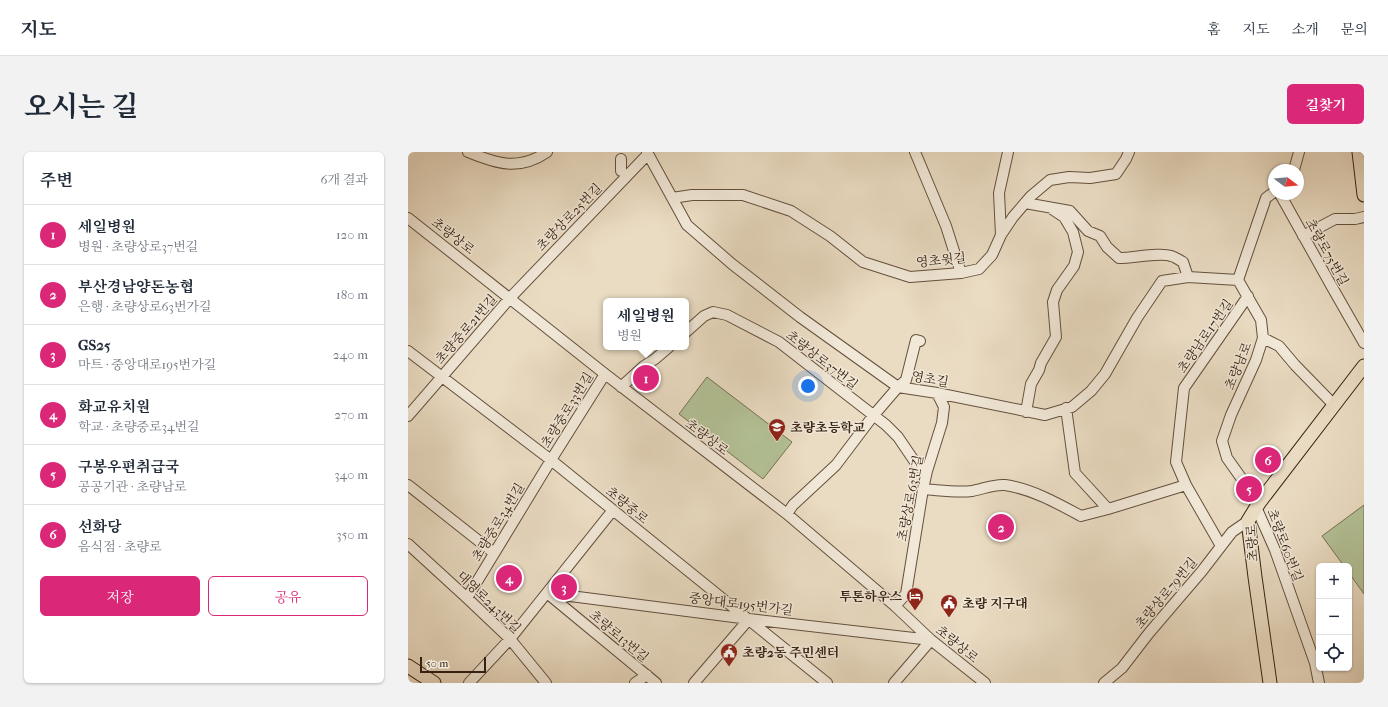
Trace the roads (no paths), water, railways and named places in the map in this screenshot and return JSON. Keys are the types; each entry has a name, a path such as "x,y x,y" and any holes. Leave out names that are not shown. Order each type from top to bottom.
{"main road":[{"path":"1359,152 1364,195"},
{"name":"초량로","path":"1270,683 1254,577 1248,521 1258,505 1364,366"},
{"path":"408,666 434,683"}],"street":[{"path":"468,152 490,161 519,164 537,159 547,152"},
{"path":"914,152 946,226 961,273"},
{"path":"1001,236 999,193 1008,152"},
{"name":"영초윗길","path":"672,198 692,195 743,195 791,211 830,236 863,262 910,277 961,273 979,268 992,255 1001,236 1013,217 1031,196 1050,180 1068,177 1090,178 1116,174 1129,152"},
{"path":"1296,164 1299,152"},
{"name":"영초길","path":"647,153 687,225 732,264 800,317 898,387 937,393 1045,415 1072,407 1090,391 1105,374 1137,318 1162,281 1188,277 1238,280"},
{"name":"초량상로25번길","path":"510,298 647,153"},
{"path":"621,159 621,171"},
{"path":"1238,280 1266,198 1268,196"},
{"name":"초량로75번길","path":"1283,200 1364,343"},
{"path":"1025,203 1070,211 1088,231 1100,236 1107,247 1119,258 1133,258 1151,255 1171,256 1183,262 1188,277"},
{"path":"1026,412 1031,384 1056,337 1053,302 1057,290 1074,266 1078,252 1073,232 1064,216 1052,209"},
{"path":"1303,236 1335,219 1355,220 1364,217"},
{"name":"초량상로","path":"408,218 621,387 787,514 895,606 931,640 985,683"},
{"name":"초량남로","path":"1238,280 1261,320 1263,338 1256,360 1231,415 1222,441 1227,458 1258,505"},
{"name":"초량남로17번길","path":"1221,546 1186,484 1176,462 1184,388 1248,296"},
{"name":"초량중로21번길","path":"408,416 510,298"},
{"name":"초량상로37번길","path":"689,329 704,316 713,312 727,315 779,342 898,437 918,464 927,471"},
{"path":"1263,338 1279,346 1295,365 1334,405"},
{"path":"787,514 793,505 836,465 873,416 906,380 916,340 920,341"},
{"path":"621,387 644,366 666,350"},
{"name":"초량중로","path":"408,351 550,460 827,683"},
{"name":"초량중로33번길","path":"550,460 605,374"},
{"name":"초량상로63번길","path":"895,606 906,594 923,489 942,423 944,407 937,393"},
{"path":"1066,408 1075,473 1108,509"},
{"name":"초량중로34번길","path":"467,598 550,460"},
{"path":"408,484 494,553"},
{"path":"923,489 953,492 971,491 990,486 1004,485 1035,493 1081,516 1186,484"},
{"name":"초량로60번길","path":"1258,505 1315,663 1319,683"},
{"path":"469,683 510,639 613,510"},
{"name":"초량상로79번길","path":"1104,683 1122,668 1232,532 1248,521"},
{"name":"대영로243번길","path":"408,544 510,639 546,683"},
{"name":"중앙대로195번가길","path":"547,593 749,619 931,640"},
{"name":"초량로13번길","path":"547,593 656,683"},
{"path":"694,683 749,619"},
{"path":"894,683 931,640"},
{"path":"634,683 647,675"}],"place":[{"name":"세일병원","path":"646,378"},
{"name":"초량초등학교","path":"777,442"},
{"name":"선화당","path":"1268,460"},
{"name":"구봉우편취급국","path":"1249,489"},
{"name":"부산경남양돈농협","path":"1001,527"},
{"name":"화교유치원","path":"509,578"},
{"name":"GS25","path":"564,587"},
{"name":"투톤하우스","path":"915,611"},
{"name":"초량 지구대","path":"949,618"},
{"name":"초량2동 주민센터","path":"729,667"}]}
